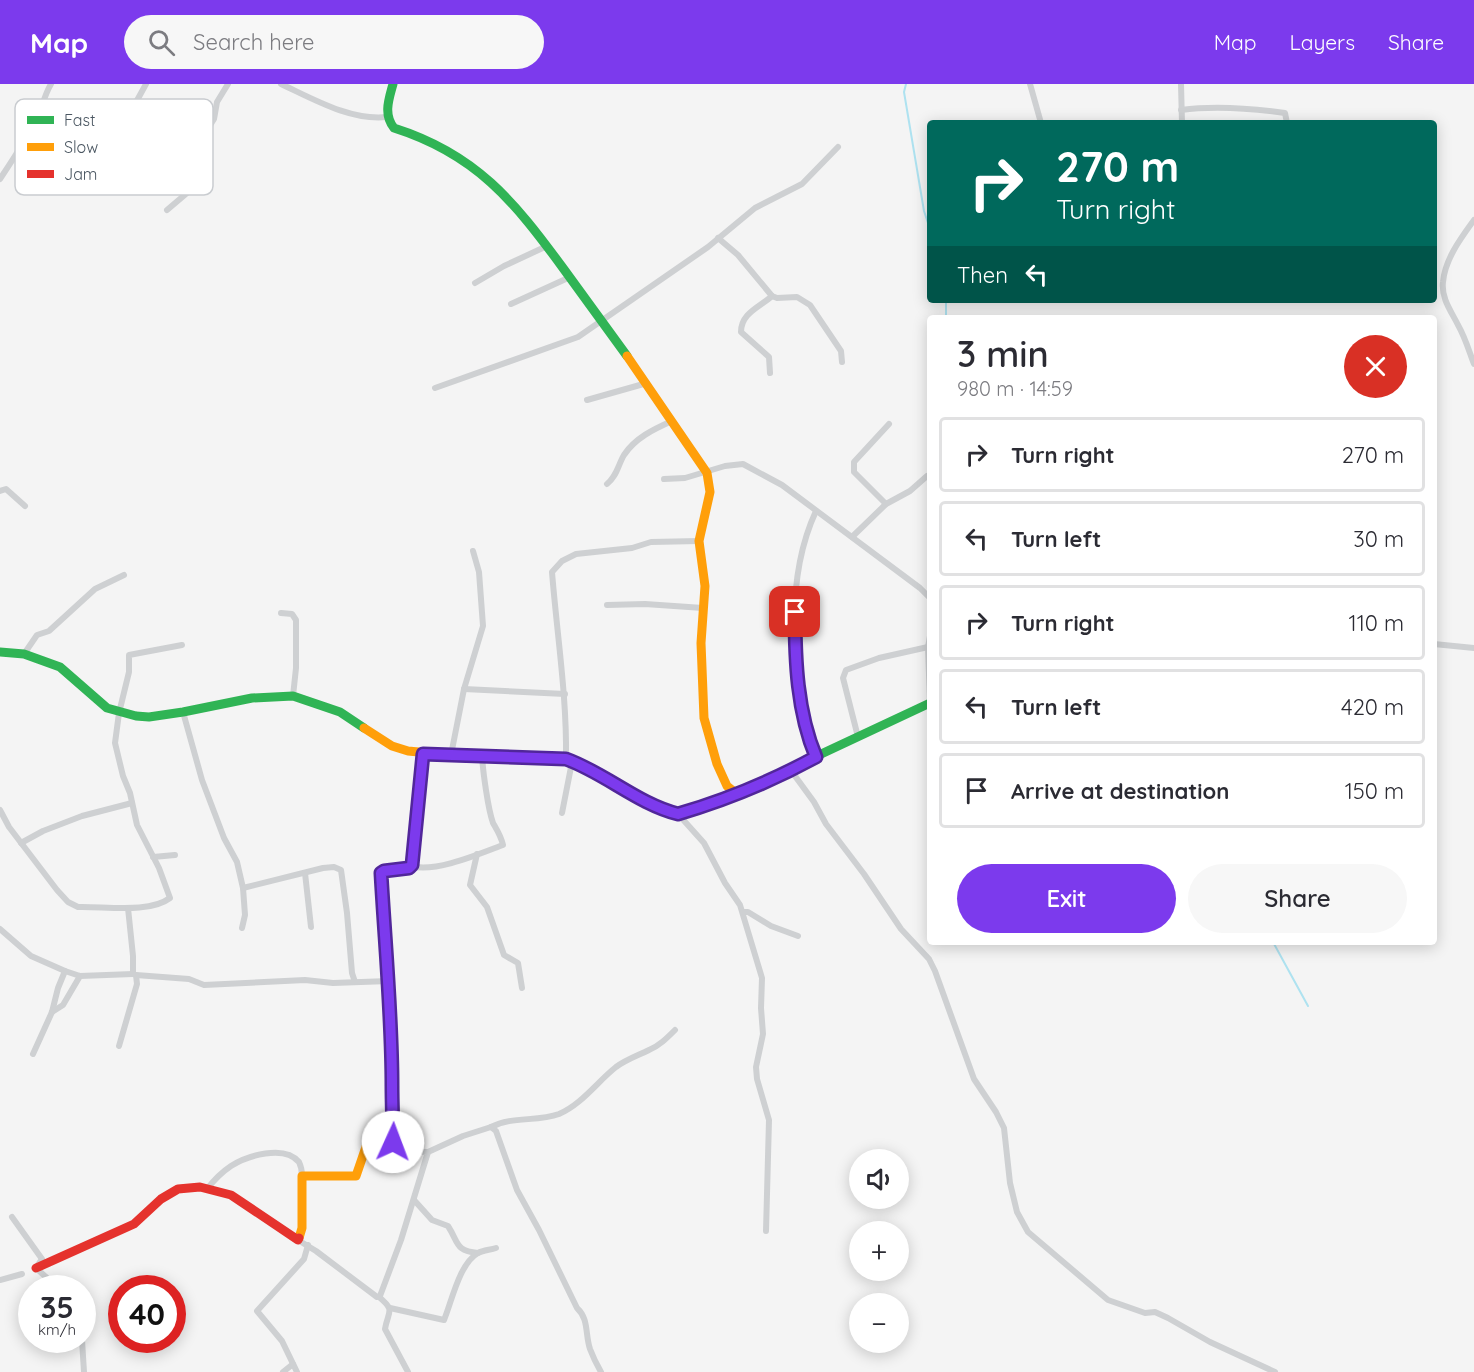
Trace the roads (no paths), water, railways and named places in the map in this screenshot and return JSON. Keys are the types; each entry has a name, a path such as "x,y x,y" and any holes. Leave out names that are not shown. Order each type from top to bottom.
{"street":[{"path":"44,99 51,84"},
{"path":"138,99 146,84"},
{"path":"213,120 218,102 228,84"},
{"path":"281,84 323,104 370,119 387,117"},
{"path":"393,84 387,106 387,117 394,128 442,145 494,183 513,202 518,212 530,223 568,278 602,320 707,473 710,492 699,541 705,586 701,643 704,718 717,764 727,786 737,794"},
{"path":"1030,84 1040,120"},
{"path":"1181,84 1182,120"},
{"path":"1181,110 1204,107 1249,108 1285,113 1286,120"},
{"path":"435,388 578,337 718,238 760,205 802,184 838,147"},
{"path":"0,179 15,156"},
{"path":"167,210 186,195"},
{"path":"1474,219 1458,243 1445,271 1443,283 1444,296 1459,325 1474,364"},
{"path":"718,238 738,255 772,296 797,297 810,304 841,351 842,362"},
{"path":"475,283 504,266 547,246"},
{"path":"511,303 568,278"},
{"path":"770,373 769,357 741,332 741,324 747,314 772,296"},
{"path":"587,400 647,383"},
{"path":"607,484 617,473 626,452 635,442 672,421"},
{"path":"886,504 854,472 852,467 889,424"},
{"path":"664,479 686,478 725,466 742,464 782,485 927,595"},
{"path":"852,537 886,504 909,491 927,476"},
{"path":"0,491 6,489 25,506"},
{"path":"816,511 802,547 795,612 795,652 804,723 816,757"},
{"path":"562,813 569,761 552,572 562,561 576,554 632,548 651,542 699,541"},
{"path":"451,755 464,689 483,626 479,572 473,551"},
{"path":"24,654 37,635 49,631 96,589 124,575"},
{"path":"607,604 703,608"},
{"path":"281,613 292,614 296,620 296,668 293,696"},
{"path":"1437,644 1474,648"},
{"path":"0,810 21,843 68,902 78,907 128,908 159,905 170,898 167,886 137,825 115,743 119,713 129,672 129,655 182,645"},
{"path":"858,737 843,678 846,670 879,658 927,647"},
{"path":"0,652 24,654 60,667 95,699 119,713 149,717 252,698 293,696 340,712 392,746 423,754 569,761 581,764 636,795 678,814 704,843 743,912 762,978 763,1034 756,1067 757,1079 770,1120 766,1231"},
{"path":"464,689 564,694"},
{"path":"678,814 722,800 781,774 795,772 816,757 927,704"},
{"path":"183,712 202,780 224,838 237,862 243,888 245,915 242,928"},
{"path":"411,867 423,754"},
{"path":"393,1142 389,981 384,939 381,873 411,867 420,869 502,845 501,837 493,821 482,756"},
{"path":"795,772 833,835 874,888 884,907 900,929 929,959 970,1069 1004,1128 1010,1183 1017,1212 1028,1232 1108,1300 1145,1313 1155,1312 1210,1342 1275,1372"},
{"path":"722,800 727,786"},
{"path":"21,843 82,816 132,803"},
{"path":"477,854 470,885 487,907 504,955 518,963 522,988"},
{"path":"153,856 175,855"},
{"path":"243,888 334,867 341,870 354,982"},
{"path":"304,873 311,927"},
{"path":"119,1046 137,984 128,908"},
{"path":"743,912 748,912 771,926 798,936"},
{"path":"0,929 31,956 80,976 135,975 189,979 204,985 305,980 389,981"},
{"path":"33,1054 52,1012 65,971"},
{"path":"52,1012 63,1005 80,976"},
{"path":"302,1176 356,1176 367,1144 393,1142 404,1151 428,1152 501,1122 549,1116 564,1111 590,1092 615,1068 633,1056 657,1046 675,1030"},
{"path":"491,1127 499,1136 517,1190 577,1308 583,1314 590,1349 601,1372"},
{"path":"379,1297 402,1240 428,1152"},
{"path":"207,1189 233,1165 259,1155 288,1155 300,1164 302,1176 302,1228 298,1240"},
{"path":"36,1268 134,1224 161,1199 178,1189 200,1187 222,1191 241,1200 261,1217 308,1245 379,1297 390,1308 444,1320 462,1273 478,1253"},
{"path":"414,1200 432,1220 448,1227 459,1247 464,1250 478,1253 496,1248"},
{"path":"12,1218 42,1259 36,1268"},
{"path":"297,1372 282,1341 257,1311 304,1259 308,1245"},
{"path":"36,1268 44,1275"},
{"path":"0,1280 22,1274"},
{"path":"390,1308 385,1329 408,1372"},
{"path":"83,1353 84,1372"},
{"path":"283,1372 293,1364"}],"waterway":[{"path":"906,84 904,92 927,220"},
{"path":"946,303 946,315"},
{"path":"1275,945 1308,1006"}]}
